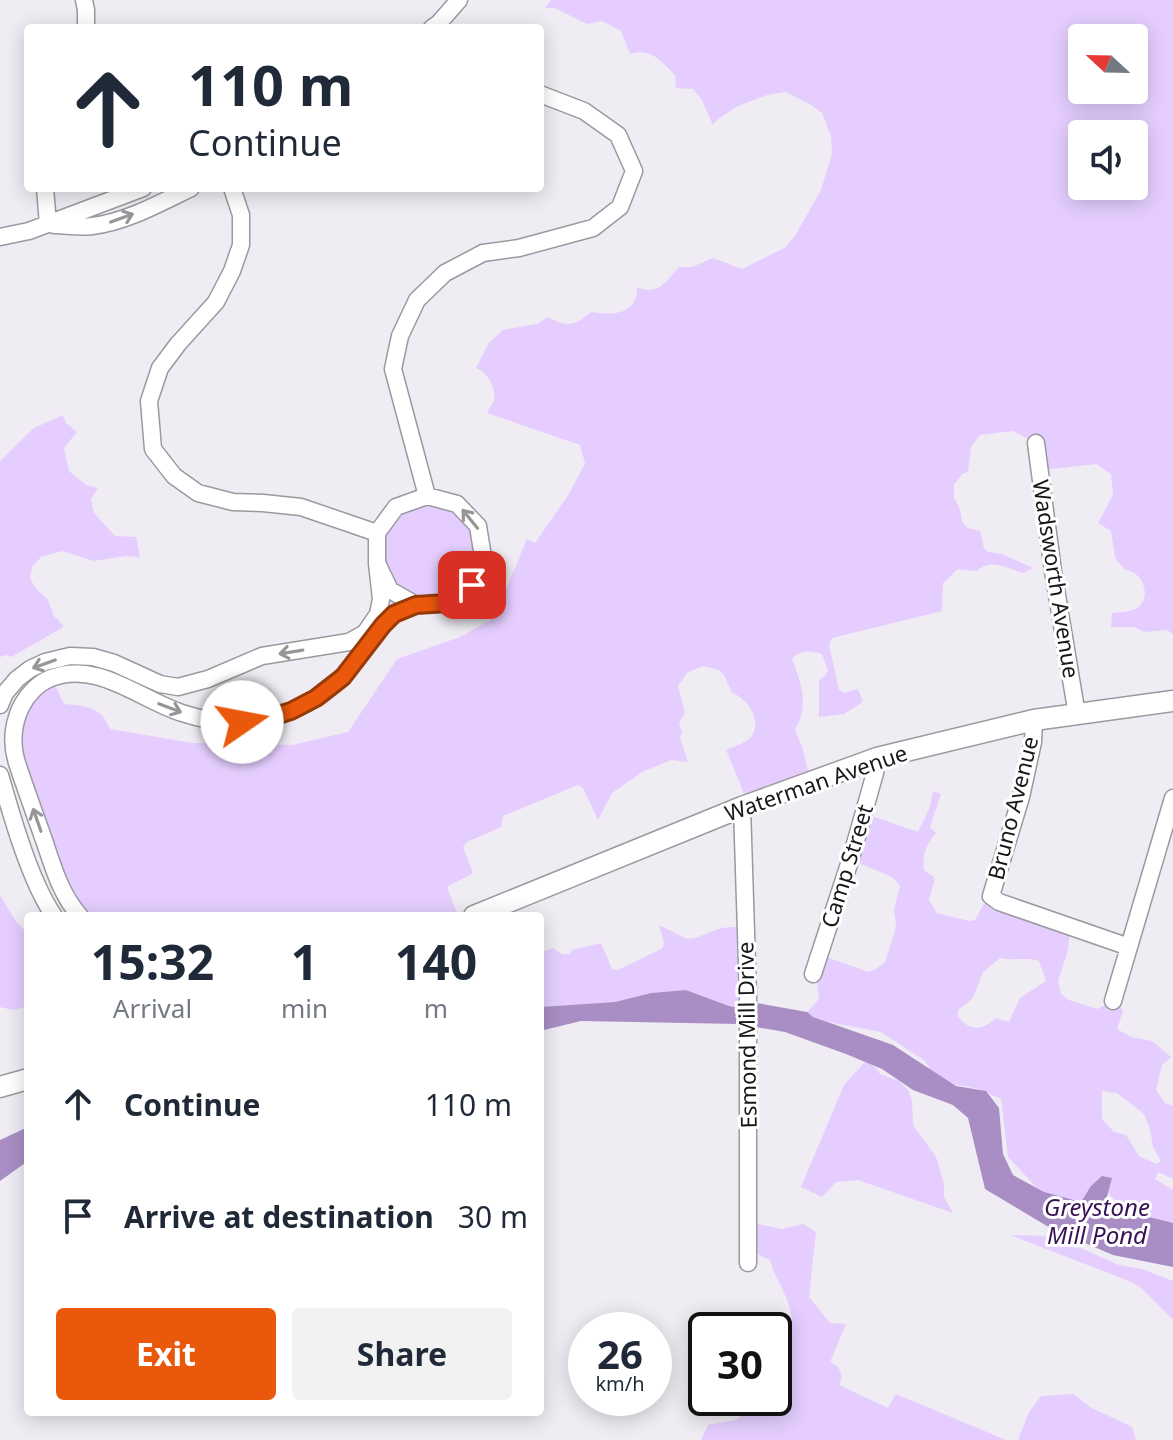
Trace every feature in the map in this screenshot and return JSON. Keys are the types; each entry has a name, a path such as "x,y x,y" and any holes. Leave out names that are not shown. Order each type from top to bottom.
{"main road":[{"name":"Waterman Avenue","path":"484,912 742,807 877,758 1034,720 1173,701"},
{"path":"0,1087 24,1080"}],"street":[{"path":"84,0 86,24"},
{"path":"439,24 459,0"},
{"path":"427,496 393,369 400,336 417,300 445,273 483,253 519,248 593,228 620,207 634,171 618,135 584,111 544,96"},
{"path":"45,192 48,224"},
{"path":"0,237 29,231 132,192"},
{"path":"48,224 89,227 108,223 182,192"},
{"path":"233,192 241,215 241,245 216,302 160,368 149,401 153,449 174,476 198,493 233,502 301,507 377,533"},
{"name":"Wadsworth Avenue","path":"1036,443 1077,715"},
{"path":"0,705 5,693 30,669 70,656 93,657 114,663 160,684 178,687 208,679 262,656 349,642 365,633 378,614 381,599 377,533 396,507 427,496 457,504 478,526 483,557 472,585 447,603 416,605 394,614 343,677 316,698 291,711 265,719 219,722 178,712 105,678 77,673 61,675 34,689 24,702 13,729 14,754 52,865 68,902 77,912"},
{"path":"377,563 390,590 416,605"},
{"path":"141,696 147,679"},
{"name":"Bruno Avenue","path":"1034,720 1033,742 1021,797 991,896 999,902 1129,947"},
{"name":"Camp Street","path":"813,974 851,858 877,758"},
{"path":"0,775 33,873 51,912"},
{"path":"1113,1001 1173,798"},
{"name":"Esmond Mill Drive","path":"742,807 749,1035 748,1263"},
{"path":"33,873 52,865"}],"shaded area":[{"path":"551,0 1173,0 1173,634 1167,630 1144,632 1134,627 1111,627 1112,613 1137,608 1142,604 1145,592 1137,575 1125,570 1115,558 1111,531 1098,523 1113,495 1111,474 1096,464 1044,470 1038,444 1013,431 980,435 971,447 968,472 962,474 954,485 954,498 962,522 968,528 980,531 988,552 1002,554 1033,568 1023,573 993,565 977,571 958,569 943,583 942,611 832,638 829,645 839,690 844,693 858,689 863,702 844,714 819,717 819,680 828,671 822,654 806,652 795,656 792,659 803,703 795,730 809,775 748,803 726,750 751,737 755,724 752,711 732,693 719,670 704,666 688,672 678,686 685,713 679,723 680,738 688,762 671,760 642,772 612,793 598,820 583,788 578,785 503,816 501,827 467,842 463,847 473,873 447,887 456,912 67,912 39,854 6,739 9,709 29,680 49,672 64,704 97,712 110,729 192,743 292,745 348,732 397,659 460,637 494,618 527,539 535,543 569,494 585,463 580,445 487,413 494,401 494,391 487,377 476,368 489,343 503,330 537,324 548,317 571,324 591,312 622,312 633,304 637,287 656,289 679,267 692,267 713,258 742,269 786,247 795,236 821,190 832,154 831,136 822,113 786,92 767,95 738,106 713,125 702,100 693,89 676,88 675,75 665,65 644,52 630,54 621,31 602,21 587,24 555,8 545,8"},
{"path":"63,415 66,423 77,432 64,448 69,471 86,485 98,488 91,499 94,513 115,536 136,537 140,557 94,561 62,551 41,557 32,567 30,577 48,600 62,628 11,657 0,657 0,461 34,428"},
{"path":"414,495 455,506 485,546 452,606 395,613 384,581 378,525"},
{"path":"933,791 941,794 930,827 936,833 927,846 924,859 924,870 935,878 929,900 937,913 975,920 987,898 1070,928 1068,950 1058,981 1061,994 1069,1000 1097,1009 1117,999 1123,1011 1117,1029 1131,1037 1152,1041 1171,1057 1162,1065 1156,1090 1165,1103 1173,1106 1173,1179 1158,1172 1155,1179 1173,1190 1173,1227 1123,1209 1105,1190 1078,1205 1064,1203 1038,1189 1008,1157 1001,1099 979,1089 937,1081 925,1061 881,1032 828,1022 807,1012 819,999 816,973 823,956 869,972 885,962 895,931 894,910 900,886 892,877 854,861 869,815 918,832 930,807","holes":["1000,958 1039,961 1046,981 1020,998 1009,1022 996,1018 977,1028 967,1025 958,1017 958,1010 973,998 983,972","1102,1091 1117,1093 1144,1114 1153,1147 1161,1161 1156,1164 1139,1156 1126,1135 1114,1132 1102,1119"]},
{"path":"0,895 24,930 24,1007 13,1010 0,1007"},
{"path":"659,925 687,939 721,928 748,926 752,985 757,985 749,1010 686,990 651,993 615,1002 544,1007 544,951 553,948 562,954 570,954 572,950 601,943 612,969 618,970 663,948"},
{"path":"866,1061 880,1074 899,1081 908,1090 912,1101 913,1125 936,1157 944,1184 944,1197 953,1213 858,1180 836,1182 822,1197 801,1187 844,1085"},
{"path":"753,1223 782,1229 803,1224 816,1232 809,1297 830,1323 846,1324 830,1362 838,1367 842,1376 839,1385 888,1408 896,1394 1006,1440 701,1440 708,1425 741,1416 792,1416 792,1312 770,1260 745,1249"},
{"path":"1010,1235 1052,1236 1071,1247 1081,1248 1119,1265 1142,1269 1173,1281 1173,1320 1140,1287 1129,1281"},
{"path":"1074,1394 1090,1407 1132,1427 1136,1440 1018,1440 1029,1412 1041,1396"}],"water":[{"name":"Greystone Mill Pond","path":"686,990 749,1010 751,1002 807,1012 813,1017 893,1045 956,1086 986,1091 999,1108 1003,1154 1013,1175 1044,1192 1081,1202 1102,1176 1112,1178 1106,1200 1141,1215 1173,1223 1173,1267 1113,1255 1052,1229 985,1189 968,1118 953,1105 913,1090 882,1069 846,1054 785,1032 738,1024 581,1021 544,1030 544,1007 615,1002 651,993"},
{"path":"24,1129 24,1164 0,1181 0,1140"}],"route":[{"path":"242,722 291,711 316,698 343,677 394,614 416,605 447,603 472,585"}]}
